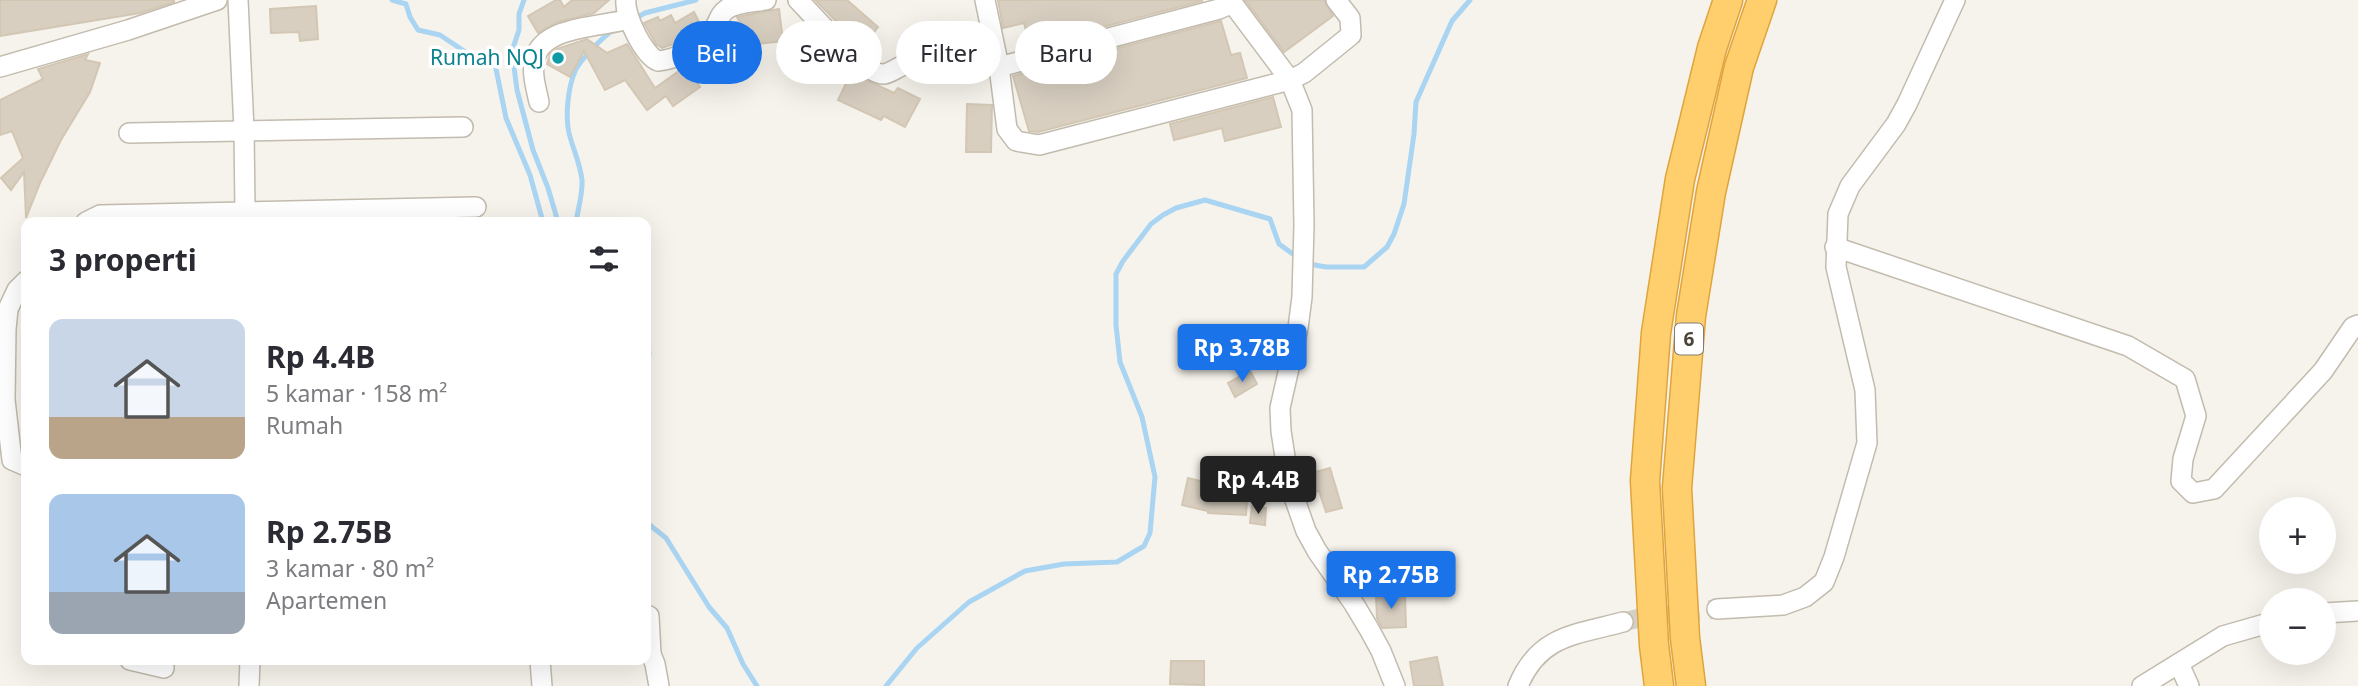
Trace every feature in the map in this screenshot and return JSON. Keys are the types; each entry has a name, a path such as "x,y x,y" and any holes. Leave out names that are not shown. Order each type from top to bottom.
{"highway":[{"name":"6","path":"1660,686 1654,645 1645,481 1656,332 1680,179 1712,48 1728,0"},
{"name":"6","path":"1691,686 1685,638 1677,488 1691,316 1711,192 1739,67 1762,0"}],"street":[{"path":"0,67 128,30 217,0"},
{"path":"238,0 245,217 476,207"},
{"path":"539,102 535,59 541,47 555,37 573,29 629,16 653,60 664,61 704,40 713,31 720,15 731,6 766,0"},
{"path":"797,0 831,36 875,72 886,74 896,69"},
{"path":"985,0 989,21"},
{"path":"1001,82 1007,129 1016,141 1039,145 1290,80 1304,73 1351,35 1350,18 1336,0"},
{"path":"1717,609 1783,605 1810,595 1824,582 1843,533 1867,443 1866,397 1838,281 1835,247 1838,214 1846,194 1908,104 1955,0"},
{"path":"1001,66 1219,9 1232,2 1290,80 1301,110 1303,125 1303,260 1298,328 1280,408 1289,482 1306,531 1364,621 1381,651 1395,686"},
{"path":"129,133 463,127"},
{"path":"96,217 142,217"},
{"path":"1835,247 2128,346 2185,379 2196,416 2183,459 2181,481 2193,493 2214,489 2323,371 2353,327 2358,324"},
{"path":"21,286 4,309 2,400 12,460 21,464"},
{"path":"2336,612 2358,611"},
{"path":"1518,686 1534,658 1545,647 1559,639 1623,622"},
{"path":"2142,686 2223,636 2259,626"},
{"path":"651,658 655,663 659,686"},
{"path":"2179,664 2189,686"},
{"path":"145,665 164,671"},
{"path":"249,686 250,665"},
{"path":"540,665 542,686"}],"building":[{"path":"0,0 174,2 140,13 0,36"},
{"path":"560,0 564,7 572,0 609,0 594,13 558,22 538,33 528,16"},
{"path":"815,0 847,0 871,21 836,21"},
{"path":"998,0 1202,1 1117,23 1117,21 1015,21 1015,25 1003,28"},
{"path":"1245,0 1324,0 1333,16 1284,52"},
{"path":"316,6 318,39 300,41 299,32 271,33 270,9"},
{"path":"779,9 780,21 776,21 776,42 762,43 762,21 739,21 737,17"},
{"path":"694,12 698,21 678,21"},
{"path":"671,15 674,21 672,44 662,48 656,44 644,23 658,17 660,21"},
{"path":"1221,21 1231,55 1240,53 1247,78 1038,132 1029,131 1015,84 1117,84 1117,48"},
{"path":"587,39 607,53 627,44 655,88 672,76 672,84 698,84 700,87 673,106 666,96 647,110 625,80 605,90 584,51 570,77 547,64 550,55 557,49"},
{"path":"88,54 85,60 100,63 90,92 61,140 26,217 24,172 11,190 1,178 23,158 12,131 0,135 0,100 43,79 38,69"},
{"path":"846,84 875,84 894,93 898,88 920,99 905,127 884,116 881,120 838,100"},
{"path":"1273,97 1281,127 1225,141 1222,128 1174,140 1170,124"},
{"path":"967,104 992,105 991,152 966,152"},
{"path":"1250,371 1257,384 1235,397 1228,383"},
{"path":"1330,468 1342,508 1326,512 1319,491 1310,493 1305,475"},
{"path":"1188,478 1204,484 1248,487 1246,515 1208,513 1182,505"},
{"path":"1252,506 1266,508 1265,525 1250,523"},
{"path":"1376,596 1405,596 1406,627 1382,628 1377,618"},
{"path":"1437,657 1443,686 1414,686 1410,662"},
{"path":"1171,661 1204,661 1204,685 1170,684"}],"waterway":[{"path":"392,0 406,4 418,30 440,35 473,57 491,58 495,64 506,118 530,175 542,217"},
{"path":"524,0 512,51 517,90 533,150 557,217"},
{"path":"634,19 645,13 696,0"},
{"path":"1309,264 1364,267 1387,247 1404,204 1416,102 1452,21 1470,0"},
{"path":"577,217 582,180 568,126 569,92 579,64 613,30"},
{"path":"886,686 917,648 969,602 1025,571 1064,564 1117,562 1144,546 1150,533 1155,477 1142,417 1120,362 1116,325 1116,274 1151,224 1176,208 1205,200 1270,219 1279,244 1297,257"},
{"path":"651,526 666,538 709,607 727,628 743,664 757,686"}],"tunnel":[{"path":"1623,622 1717,609"}],"place":[{"name":"Rumah NQJ","path":"558,58"}]}
